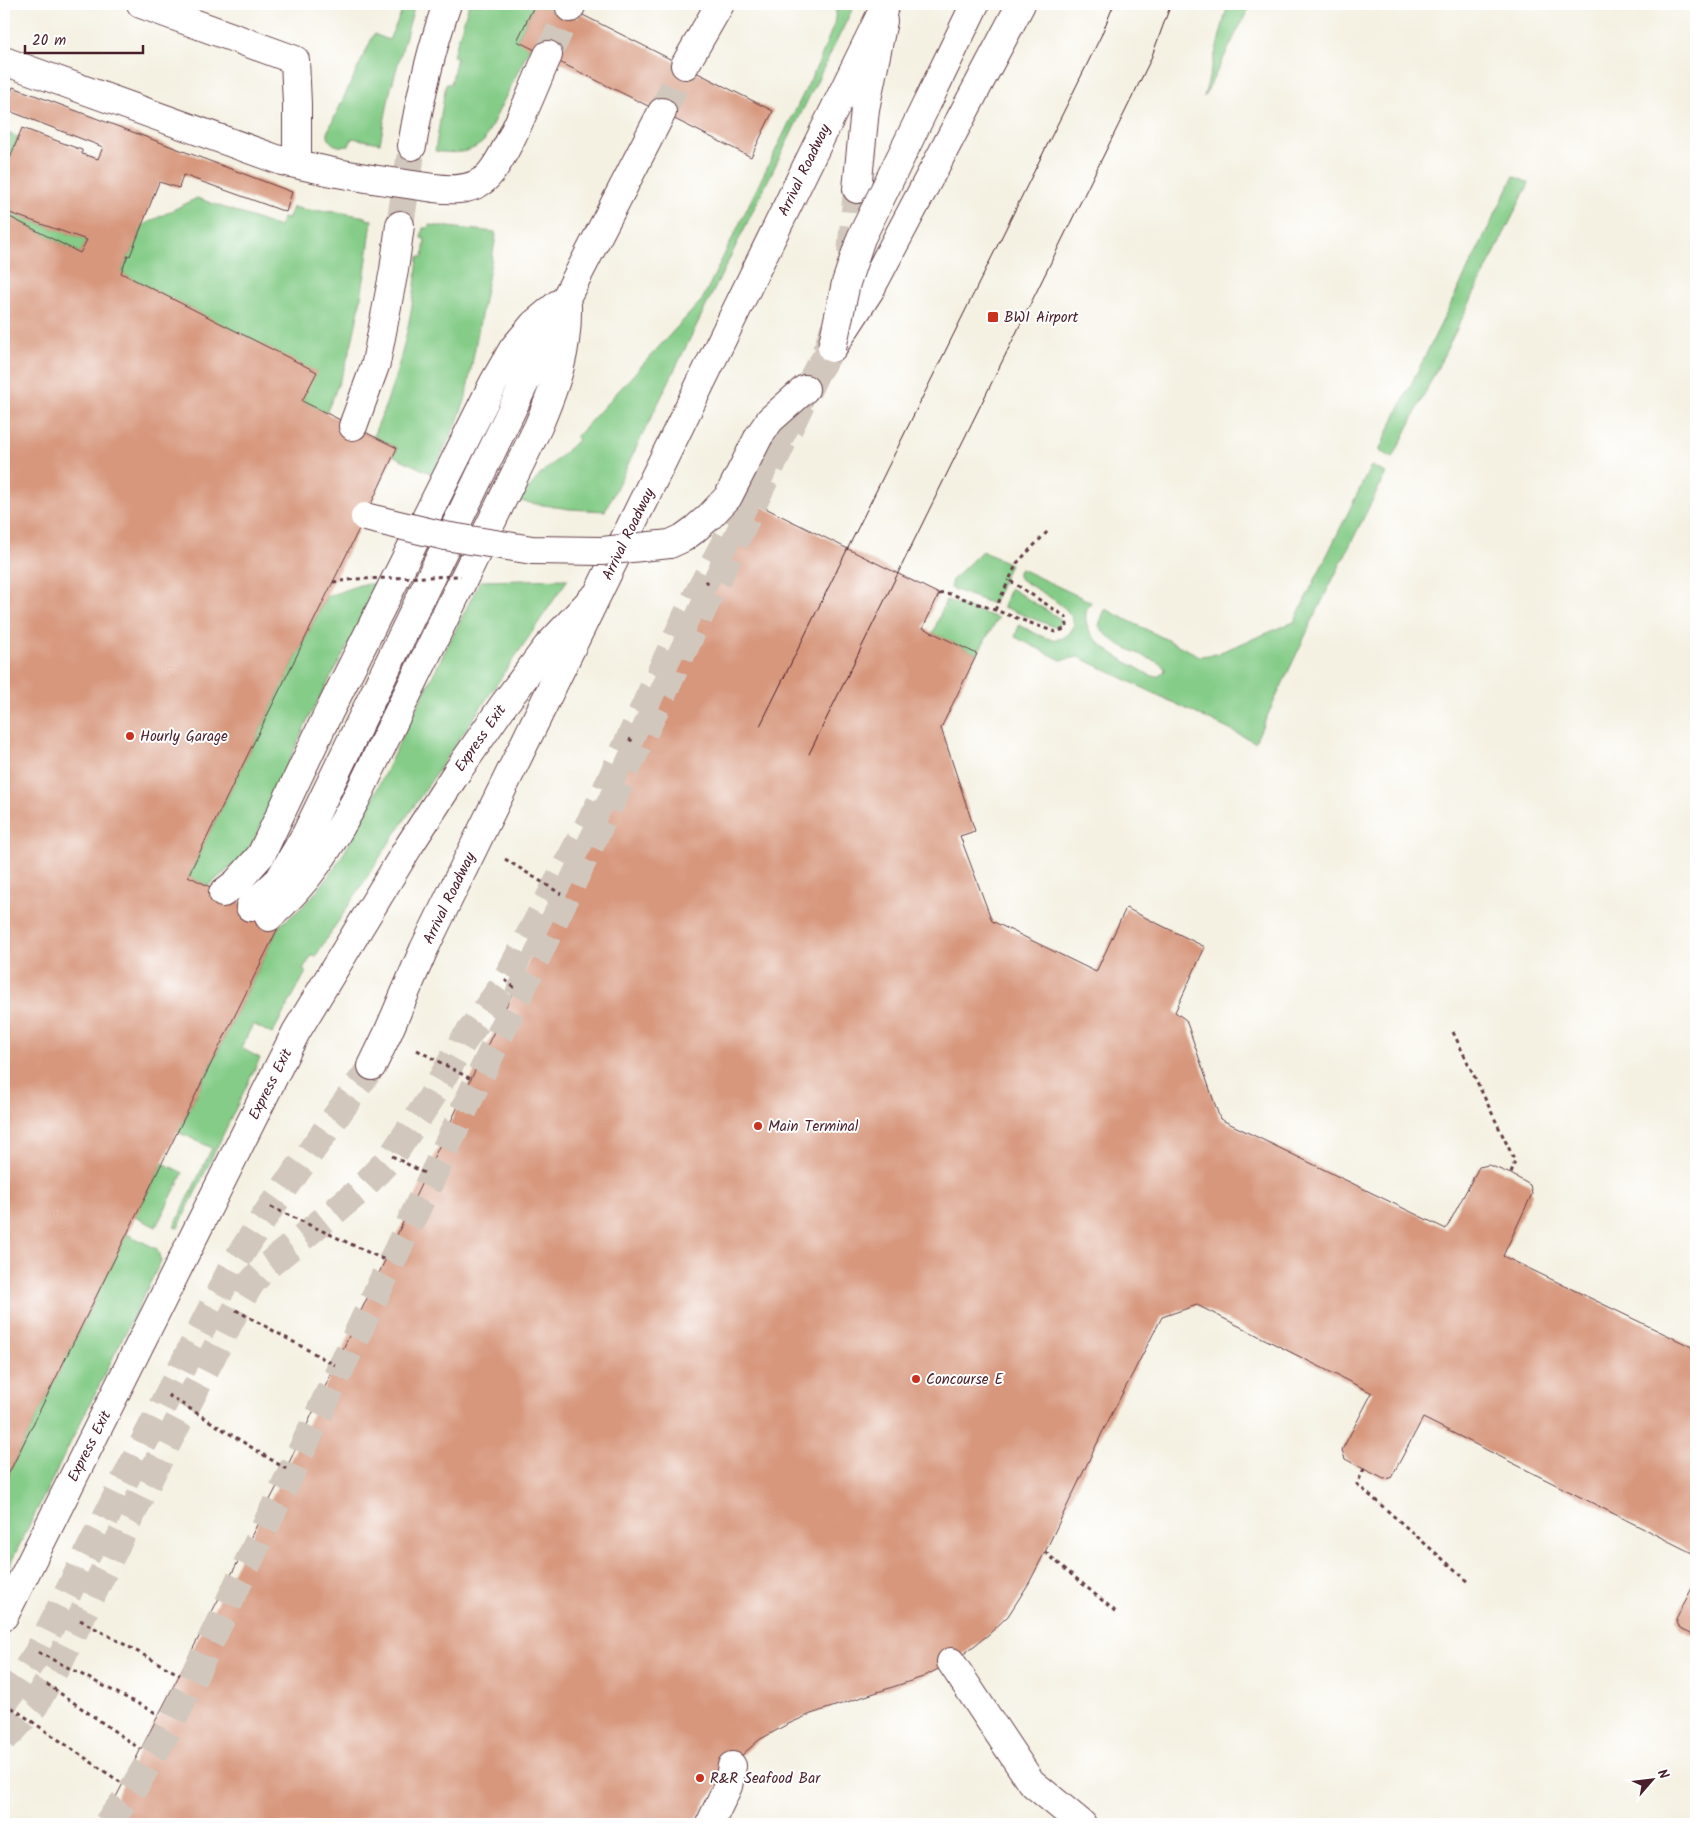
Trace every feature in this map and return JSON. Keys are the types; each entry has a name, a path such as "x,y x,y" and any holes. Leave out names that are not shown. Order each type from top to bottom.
{"main road":[{"path":"141,4 295,60 297,164"},
{"path":"412,146 426,74 437,32 447,4"},
{"path":"685,65 720,4"},
{"path":"857,190 866,109 887,4"},
{"name":"Arrival Roadway","path":"372,1066 424,949 887,4"},
{"path":"975,4 862,238 846,283 832,348 870,290 1021,4"},
{"path":"4,61 282,161 372,179 434,188 460,189 481,182 491,175 498,165 548,55"},
{"path":"567,296 566,343 556,386 538,428 355,800 337,834 302,885 259,912 293,858 567,296 662,112"},
{"path":"353,426 376,362 390,295 400,225"},
{"path":"223,893 236,883 261,855 324,722 494,382 513,349 534,324 567,296"},
{"path":"366,517 496,546 532,550 602,551 670,544 694,530 728,497 759,436 770,420 805,389"},
{"name":"Express Exit","path":"4,1616 296,1032 408,846 457,772 547,647 600,592"},
{"path":"951,1662 1031,1782 1082,1824"},
{"path":"710,1824 728,1786 732,1766"}],"path":[{"path":"995,610 1017,563 1048,531"},
{"path":"939,594 954,595 1055,632 1061,632 1067,626 1066,616 1008,580"},
{"path":"705,581 710,584"},
{"path":"629,739 634,742"},
{"path":"477,841 561,894"},
{"path":"505,980 515,988"},
{"path":"1453,1032 1516,1161 1511,1174"},
{"path":"387,1035 471,1078"},
{"path":"392,1156 426,1174"},
{"path":"271,1207 385,1260"},
{"path":"236,1310 335,1365"},
{"path":"168,1395 286,1470"},
{"path":"1364,1469 1358,1484 1470,1583"},
{"path":"1045,1552 1116,1612"},
{"path":"80,1620 180,1674"},
{"path":"38,1652 158,1714"},
{"path":"47,1684 140,1749"},
{"path":"4,1703 123,1784"}],"green space":[{"path":"388,4 415,4 390,92 380,143 352,138 349,146 337,146 329,139 328,131 374,34 389,40 402,11"},
{"path":"469,4 535,4 517,40 530,47 484,141 467,151 449,153 435,151 446,84 451,84 457,57 453,56"},
{"path":"837,4 855,4 605,511 569,509 518,501 540,475 578,440 576,437 702,300 819,62 834,24"},
{"path":"1228,4 1251,4 1204,97"},
{"path":"4,132 18,137 4,173"},
{"path":"1514,176 1529,183 1393,458 1379,451"},
{"path":"197,198 279,227 283,218 288,219 293,207 306,210 338,212 366,217 366,219 372,220 362,294 353,338 348,357 326,413 302,401 316,372 121,273 143,225"},
{"path":"4,211 87,240 80,253 4,214"},
{"path":"429,225 495,232 496,236 465,401 432,474 394,456 397,448 373,436 390,393 403,349 416,280 418,257 423,257 425,239 421,238 423,228 428,228"},
{"path":"1371,466 1386,473 1314,617 1255,742 1079,657 1061,660 1015,637 1019,625 1042,636 1055,639 1061,639 1066,636 1073,628 1073,619 1067,611 1047,595 1018,577 1018,571 1021,569 1091,602 1086,613 1087,624 1091,634 1109,651 1151,676 1159,676 1165,669 1161,664 1117,643 1103,631 1099,625 1105,609 1200,656 1216,654 1294,622"},
{"path":"982,551 1010,564 993,604 950,588 952,580"},
{"path":"568,579 393,837 315,957 312,955 303,970 306,972 272,1034 253,1024 241,1048 260,1058 178,1228 174,1227 212,1148 178,1132 280,925 301,908 320,887 352,839 480,581"},
{"path":"382,583 308,719 253,843 243,857 208,886 188,876 326,597 359,585"},
{"path":"1010,588 1059,618 1061,623 1055,627 1003,607"},
{"path":"946,600 998,618 977,654 933,633"},
{"path":"163,1163 183,1173 156,1227 135,1217"},
{"path":"127,1234 157,1249 161,1261 4,1576 4,1483"}],"building":[{"path":"535,4 561,4 773,111 751,157 517,41"},
{"name":"Hourly Garage","path":"13,87 292,192 286,212 183,175 179,188 159,182 130,256 128,255 121,273 317,372 302,401 397,448 365,517 188,876 281,922 4,1483 4,214 80,253 87,240 4,211 4,173 22,128 82,150 82,154 98,159 103,147 4,109"},
{"name":"Main Terminal","path":"751,501 939,594 923,628 977,654 941,728 975,831 960,836 992,921 1096,972 1126,908 1205,947 1175,1012 1186,1020 1220,1119 1446,1229 1479,1167 1489,1165 1511,1174 1530,1185 1532,1194 1503,1256 1696,1349 1696,1555 1423,1418 1391,1478 1384,1479 1364,1469 1345,1459 1342,1450 1372,1393 1197,1305 1162,1317 1103,1431 1045,1552 1029,1583 1008,1616 988,1635 961,1656 923,1677 811,1714 759,1740 741,1756 706,1801 694,1824 102,1824 286,1469 471,1079"},
{"path":"1696,1580 1696,1637 1680,1629 1676,1619"}],"tunnel":[{"path":"548,55 570,8"},
{"path":"662,112 685,65"},
{"path":"400,225 412,146"},
{"path":"851,254 857,189"},
{"path":"107,1824 132,1791 171,1724 828,347 836,322"},
{"path":"4,1738 35,1705 59,1662 150,1477 251,1283 267,1266 358,1192 392,1156 431,1098 462,1043 502,987 599,805 687,615 805,389 832,348"},
{"path":"4,1703 38,1652 234,1264 271,1207 372,1066"}],"tram line":[{"path":"760,726 1101,36 1114,4"},
{"path":"809,754 1150,61 1171,4"}],"place":[{"name":"BWI Airport","path":"993,317"},
{"name":"Hourly Garage","path":"130,736"},
{"name":"Main Terminal","path":"758,1126"},
{"name":"Concourse E","path":"916,1379"},
{"name":"R&R Seafood Bar","path":"700,1778"}]}
